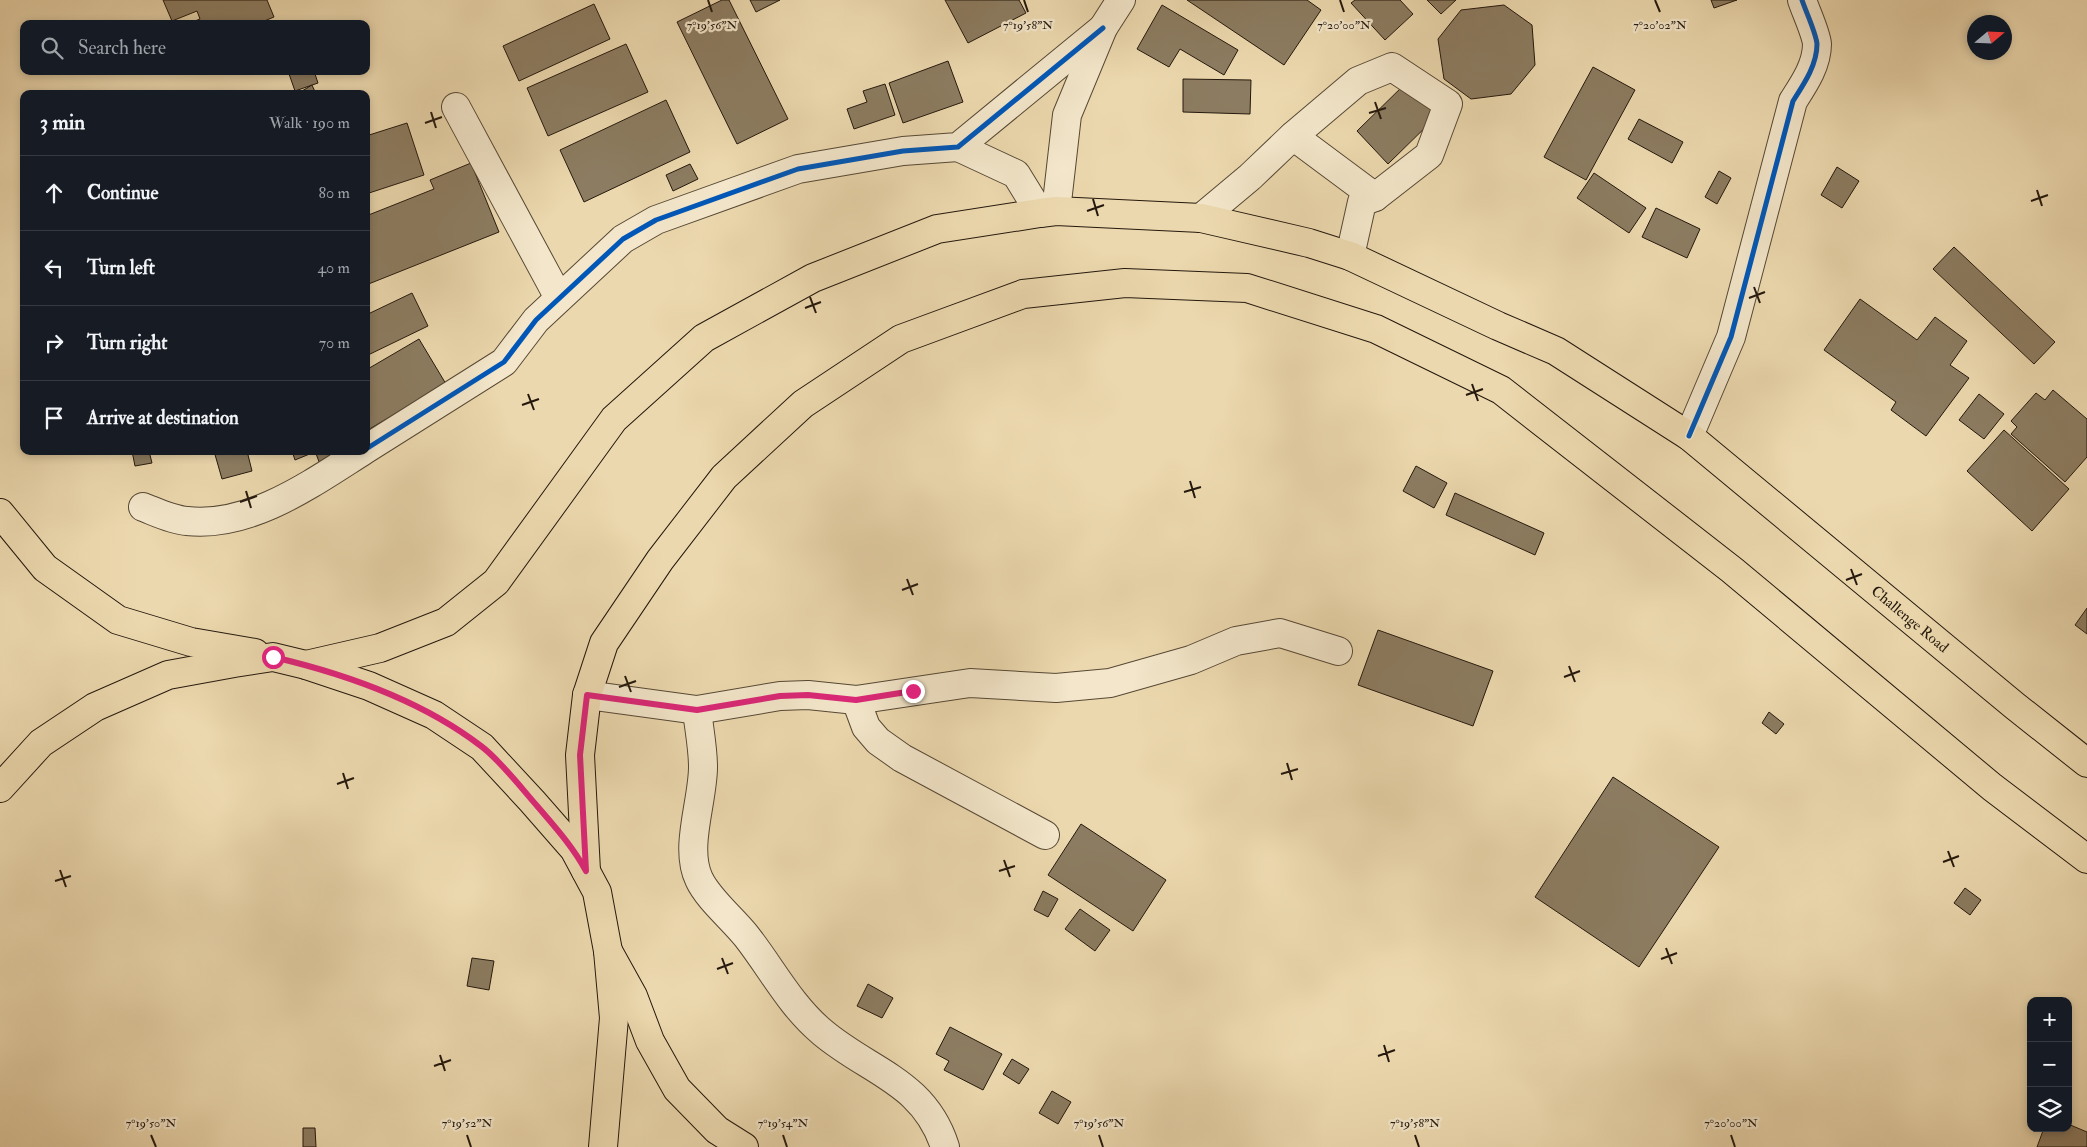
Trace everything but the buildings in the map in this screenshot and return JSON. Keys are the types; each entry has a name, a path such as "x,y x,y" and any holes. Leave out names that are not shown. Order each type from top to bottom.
{"main road":[{"name":"Challenge Road","path":"306,665 380,648 446,622 496,582 614,419 704,338 813,278 937,229 1048,212 1201,218 1309,243 1350,256 1498,326 1556,351 1689,436 2015,706 2087,763"},
{"path":"586,871 580,755 587,695 604,643 660,560 724,477 803,404 901,339 1023,294 1125,283 1248,288 1376,329 1501,390 1732,570 1992,787 2087,859"},
{"path":"0,514 45,568 118,620 191,642 306,665 369,686 434,715 482,747 574,849 597,892 608,951 614,1018 603,1147"},
{"path":"0,788 41,743 95,707 168,675 273,657"},
{"path":"608,951 633,996 650,1041 677,1089 717,1130 744,1147"}],"street":[{"path":"1048,212 1067,116 1103,28 1121,0"},
{"path":"1689,436 1731,337 1793,101 1809,76 1815,59 1817,43 1802,0"},
{"path":"958,147 1103,28"},
{"path":"1201,218 1358,81 1392,67 1448,104 1429,155 1375,197 1362,202 1350,256"},
{"path":"456,107 559,298"},
{"path":"1294,136 1375,197"},
{"path":"370,446 504,362 536,320 623,239 656,220 693,205 798,169 903,152 958,147 1016,174 1048,212"},
{"path":"142,508 185,521 216,522 248,514 296,492 356,455"},
{"path":"587,695 697,710 780,696 808,695 856,700 970,683 1056,688 1110,683 1191,660 1236,641 1266,634 1280,633 1296,636 1338,651"},
{"path":"856,700 866,726 878,741 902,758 1046,835"},
{"path":"697,710 703,765 702,797 694,840 694,858 699,879 748,938 773,976 803,1013 822,1032 919,1099 939,1126 946,1147"}],"cycle path":[{"path":"1689,436 1731,337 1793,101 1809,74 1815,59 1816,39 1802,0"},
{"path":"370,446 504,362 536,320 623,239 656,220 798,169 903,151 958,147 1103,28"}],"route":[{"path":"273,657 306,665 369,686 434,715 482,747 574,849 586,871 580,755 587,695 697,710 780,696 808,695 856,700 913,691"}]}
